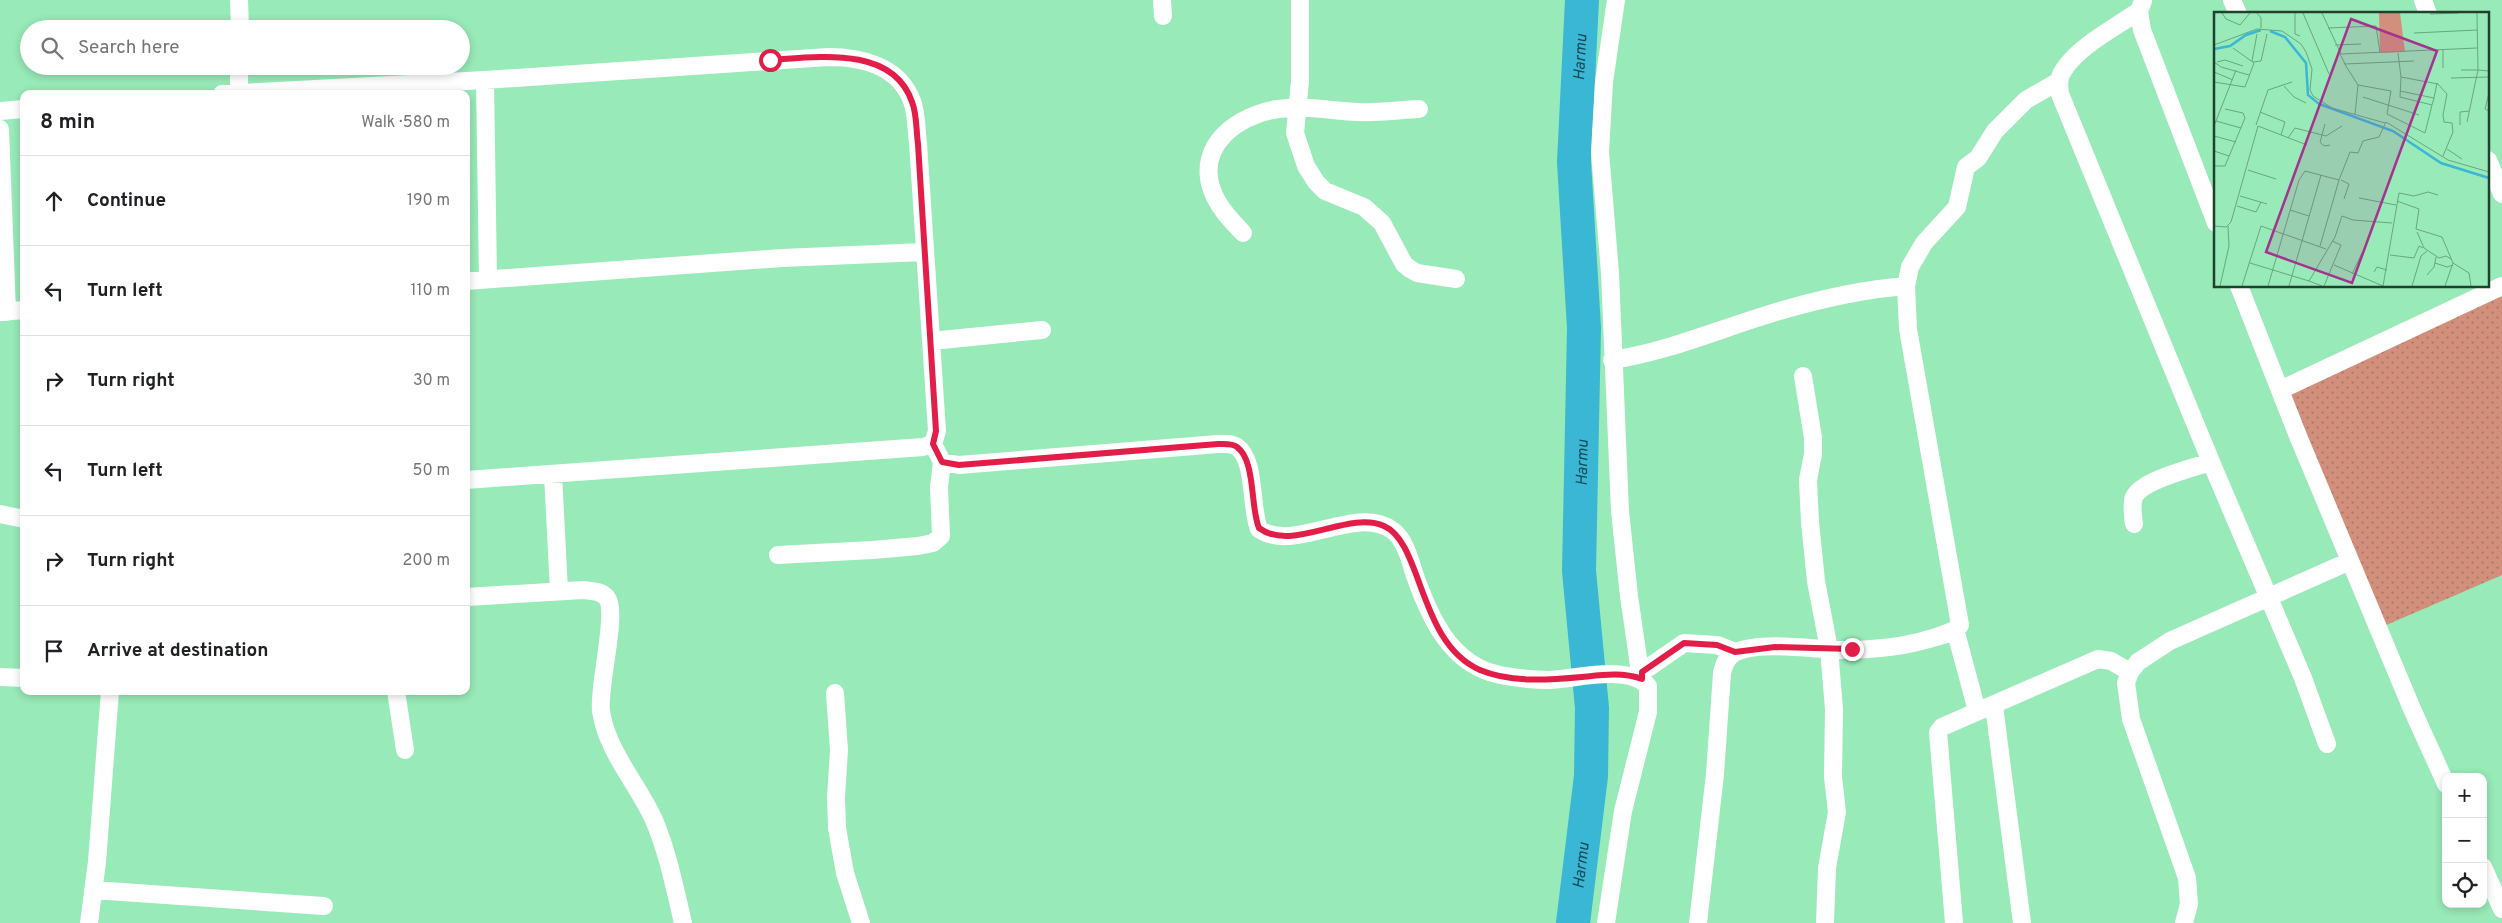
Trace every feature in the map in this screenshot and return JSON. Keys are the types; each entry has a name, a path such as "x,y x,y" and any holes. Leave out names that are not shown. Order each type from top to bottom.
{"street":[{"path":"239,0 240,20"},
{"path":"1300,0 1301,52 1295,133 1306,166 1316,182 1325,191 1364,207 1373,214 1390,234 1404,264 1410,269 1417,273 1456,279"},
{"path":"1606,923 1624,803 1648,712 1648,686 1642,675 1624,553 1612,360 1610,273 1601,177 1600,124 1616,0"},
{"path":"2232,0 2237,12"},
{"path":"2423,0 2427,12"},
{"path":"2142,5 2079,54 2062,72 2059,81 2060,94 2073,130 2211,462 2315,706 2327,744"},
{"path":"2142,5 2144,38 2214,218"},
{"path":"292,90 485,80 799,58 844,57 877,66 894,75 905,87 913,102 918,144 923,252 936,431 933,444 942,462 940,487 941,536 933,542 872,550 778,555"},
{"path":"235,90 237,75"},
{"path":"485,80 488,279"},
{"path":"942,462 959,465 1218,444 1236,446 1242,452 1248,464 1254,517 1259,528 1275,536 1370,523 1392,530 1402,541 1410,558 1434,622 1461,656 1480,670 1498,674 1548,680 1618,674 1642,675 1684,643 1717,645 1735,652 1775,647 1829,649 1903,646 1955,629 1960,625 1961,618 1908,328 1906,286 1910,267 1917,254 1957,206 1966,167 1978,158 1995,131 2026,100 2059,81"},
{"path":"1243,233 1218,203 1209,177 1212,150 1224,134 1249,118 1272,110 1297,107 1360,112 1418,109"},
{"path":"0,111 20,109"},
{"path":"0,129 10,311"},
{"path":"2490,165 2502,194"},
{"path":"470,280 782,258 923,252"},
{"path":"1612,360 1669,348 1760,317 1833,297 1873,289 1906,286"},
{"path":"2280,390 2502,286"},
{"path":"2241,288 2350,561 2442,775"},
{"path":"930,341 1042,330"},
{"path":"1803,376 1813,438 1813,454 1808,480 1810,522 1816,581 1829,649 1834,709 1833,777 1837,812 1827,868 1825,923"},
{"path":"470,480 924,447 933,444"},
{"path":"2134,524 2132,508 2134,498 2138,492 2153,482 2211,462"},
{"path":"554,474 559,591"},
{"path":"0,514 20,518"},
{"path":"2184,923 2189,904 2187,878 2131,719 2126,683 2130,672 2138,662 2170,642 2350,561"},
{"path":"470,597 583,590 602,593 610,604 600,698 601,712 606,731 614,749 654,820 673,881 683,923"},
{"path":"1955,629 1985,708 2022,923"},
{"path":"1698,923 1715,774 1722,673 1727,659 1735,652"},
{"path":"1954,923 1938,732 1942,727 2098,660 2110,662 2130,672"},
{"path":"0,676 20,678"},
{"path":"835,693 839,750 836,798 837,828 846,873 860,923"},
{"path":"89,923 94,890 110,695"},
{"path":"397,695 404,750"},
{"path":"2487,876 2502,909"},
{"path":"94,890 324,906"}],"shaded area":[{"path":"2502,296 2502,575 2384,626 2287,386"}],"waterway":[{"name":"Harmu","path":"1573,923 1591,776 1592,708 1579,571 1584,328 1574,162 1582,0"}],"route":[{"path":"770,60 828,57 858,59 894,75 905,87 913,102 918,144 923,252 936,431 933,444 935,452 942,462 949,465 959,465 1218,444 1236,446 1242,452 1248,464 1254,517 1259,528 1266,534 1275,536 1370,523 1382,525 1392,530 1402,541 1410,558 1422,596 1434,622 1446,640 1461,656 1480,670 1498,674 1548,680 1618,674 1642,679 1642,672 1684,643 1717,645 1735,652 1775,647 1852,649"}]}
